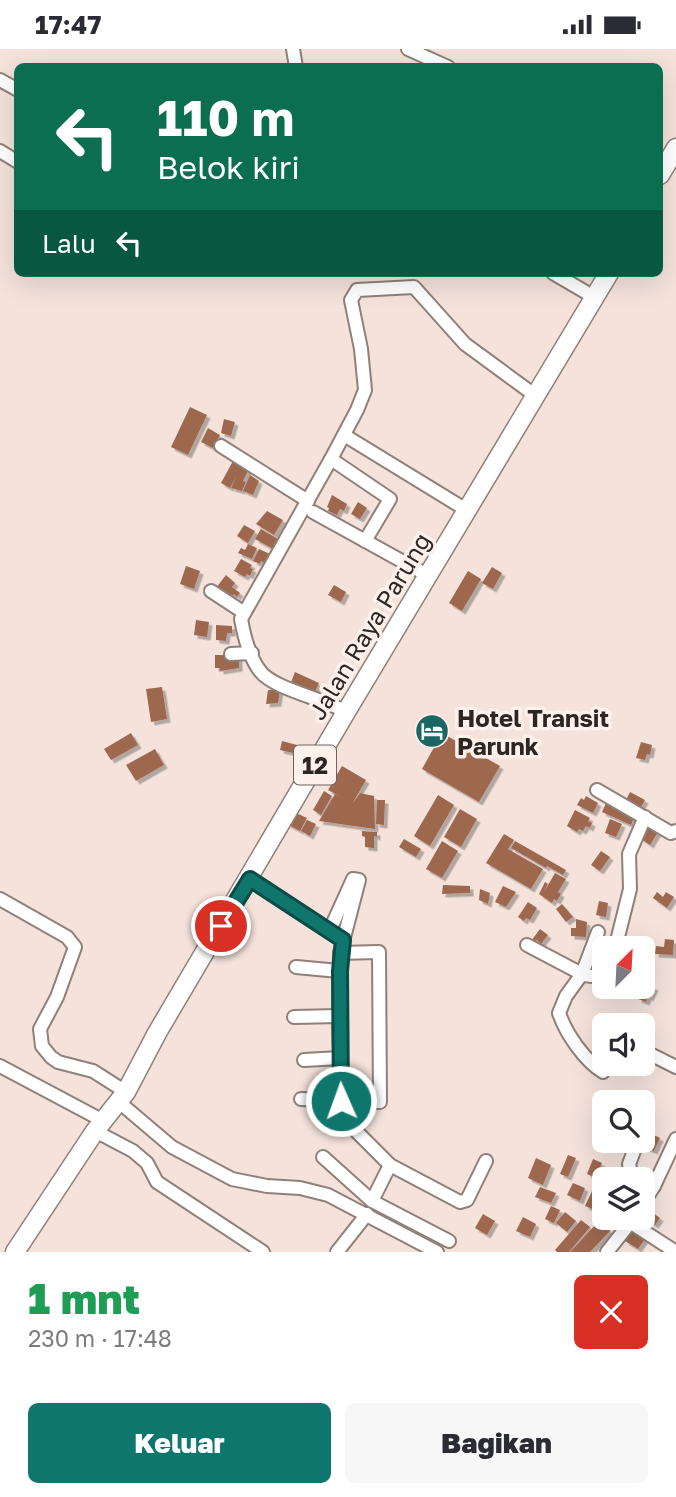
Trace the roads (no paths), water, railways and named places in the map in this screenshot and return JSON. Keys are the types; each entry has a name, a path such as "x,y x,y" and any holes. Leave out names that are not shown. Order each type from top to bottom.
{"highway":[{"path":"663,170 676,148"},
{"path":"663,184 676,162"},
{"name":"Jalan Raya Parung","path":"6,1252 96,1124 122,1094 343,710 591,294 597,277"},
{"name":"Jalan Raya Parung","path":"424,573 528,391 591,294 606,277"},
{"name":"Jalan Raya Parung","path":"122,1094 250,879 343,710"},
{"name":"Jalan Raya Parung","path":"15,1252 96,1124"}],"street":[{"path":"408,49 439,63"},
{"path":"560,277 591,294"},
{"path":"343,710 261,673 243,632 241,619 311,506 365,390 361,349 351,300 357,290 416,288 464,344 528,391"},
{"path":"344,435 460,506"},
{"path":"221,446 365,541 424,573"},
{"path":"331,459 390,499 365,541"},
{"path":"211,591 243,612"},
{"path":"231,654 252,653"},
{"path":"597,790 671,833 676,831"},
{"path":"618,936 630,889 629,854 645,817"},
{"path":"250,879 330,932 342,947 379,952 380,1102 302,1099"},
{"path":"330,932 353,879 359,880 342,947 340,971 342,1117 390,1165 460,1202 464,1203 486,1161"},
{"path":"0,899 67,937 75,947 57,997 40,1029 42,1047 51,1057 58,1062 85,1067 122,1094 172,1147 232,1179 328,1195 437,1252"},
{"path":"592,1062 572,1039 559,1010 582,974 598,932"},
{"path":"527,945 592,977"},
{"path":"296,967 340,971"},
{"path":"294,1017 339,1016"},
{"path":"655,1056 676,1067"},
{"path":"304,1060 340,1058"},
{"path":"0,1066 134,1150 147,1163 157,1182 263,1252"},
{"path":"655,1184 676,1139"},
{"path":"323,1157 372,1201 449,1241"},
{"path":"372,1201 390,1165"},
{"path":"337,1252 367,1214"},
{"path":"607,1252 625,1230"},
{"path":"645,1230 676,1252"}],"place":[{"name":"Hotel Transit Parunk","path":"432,731"}]}
